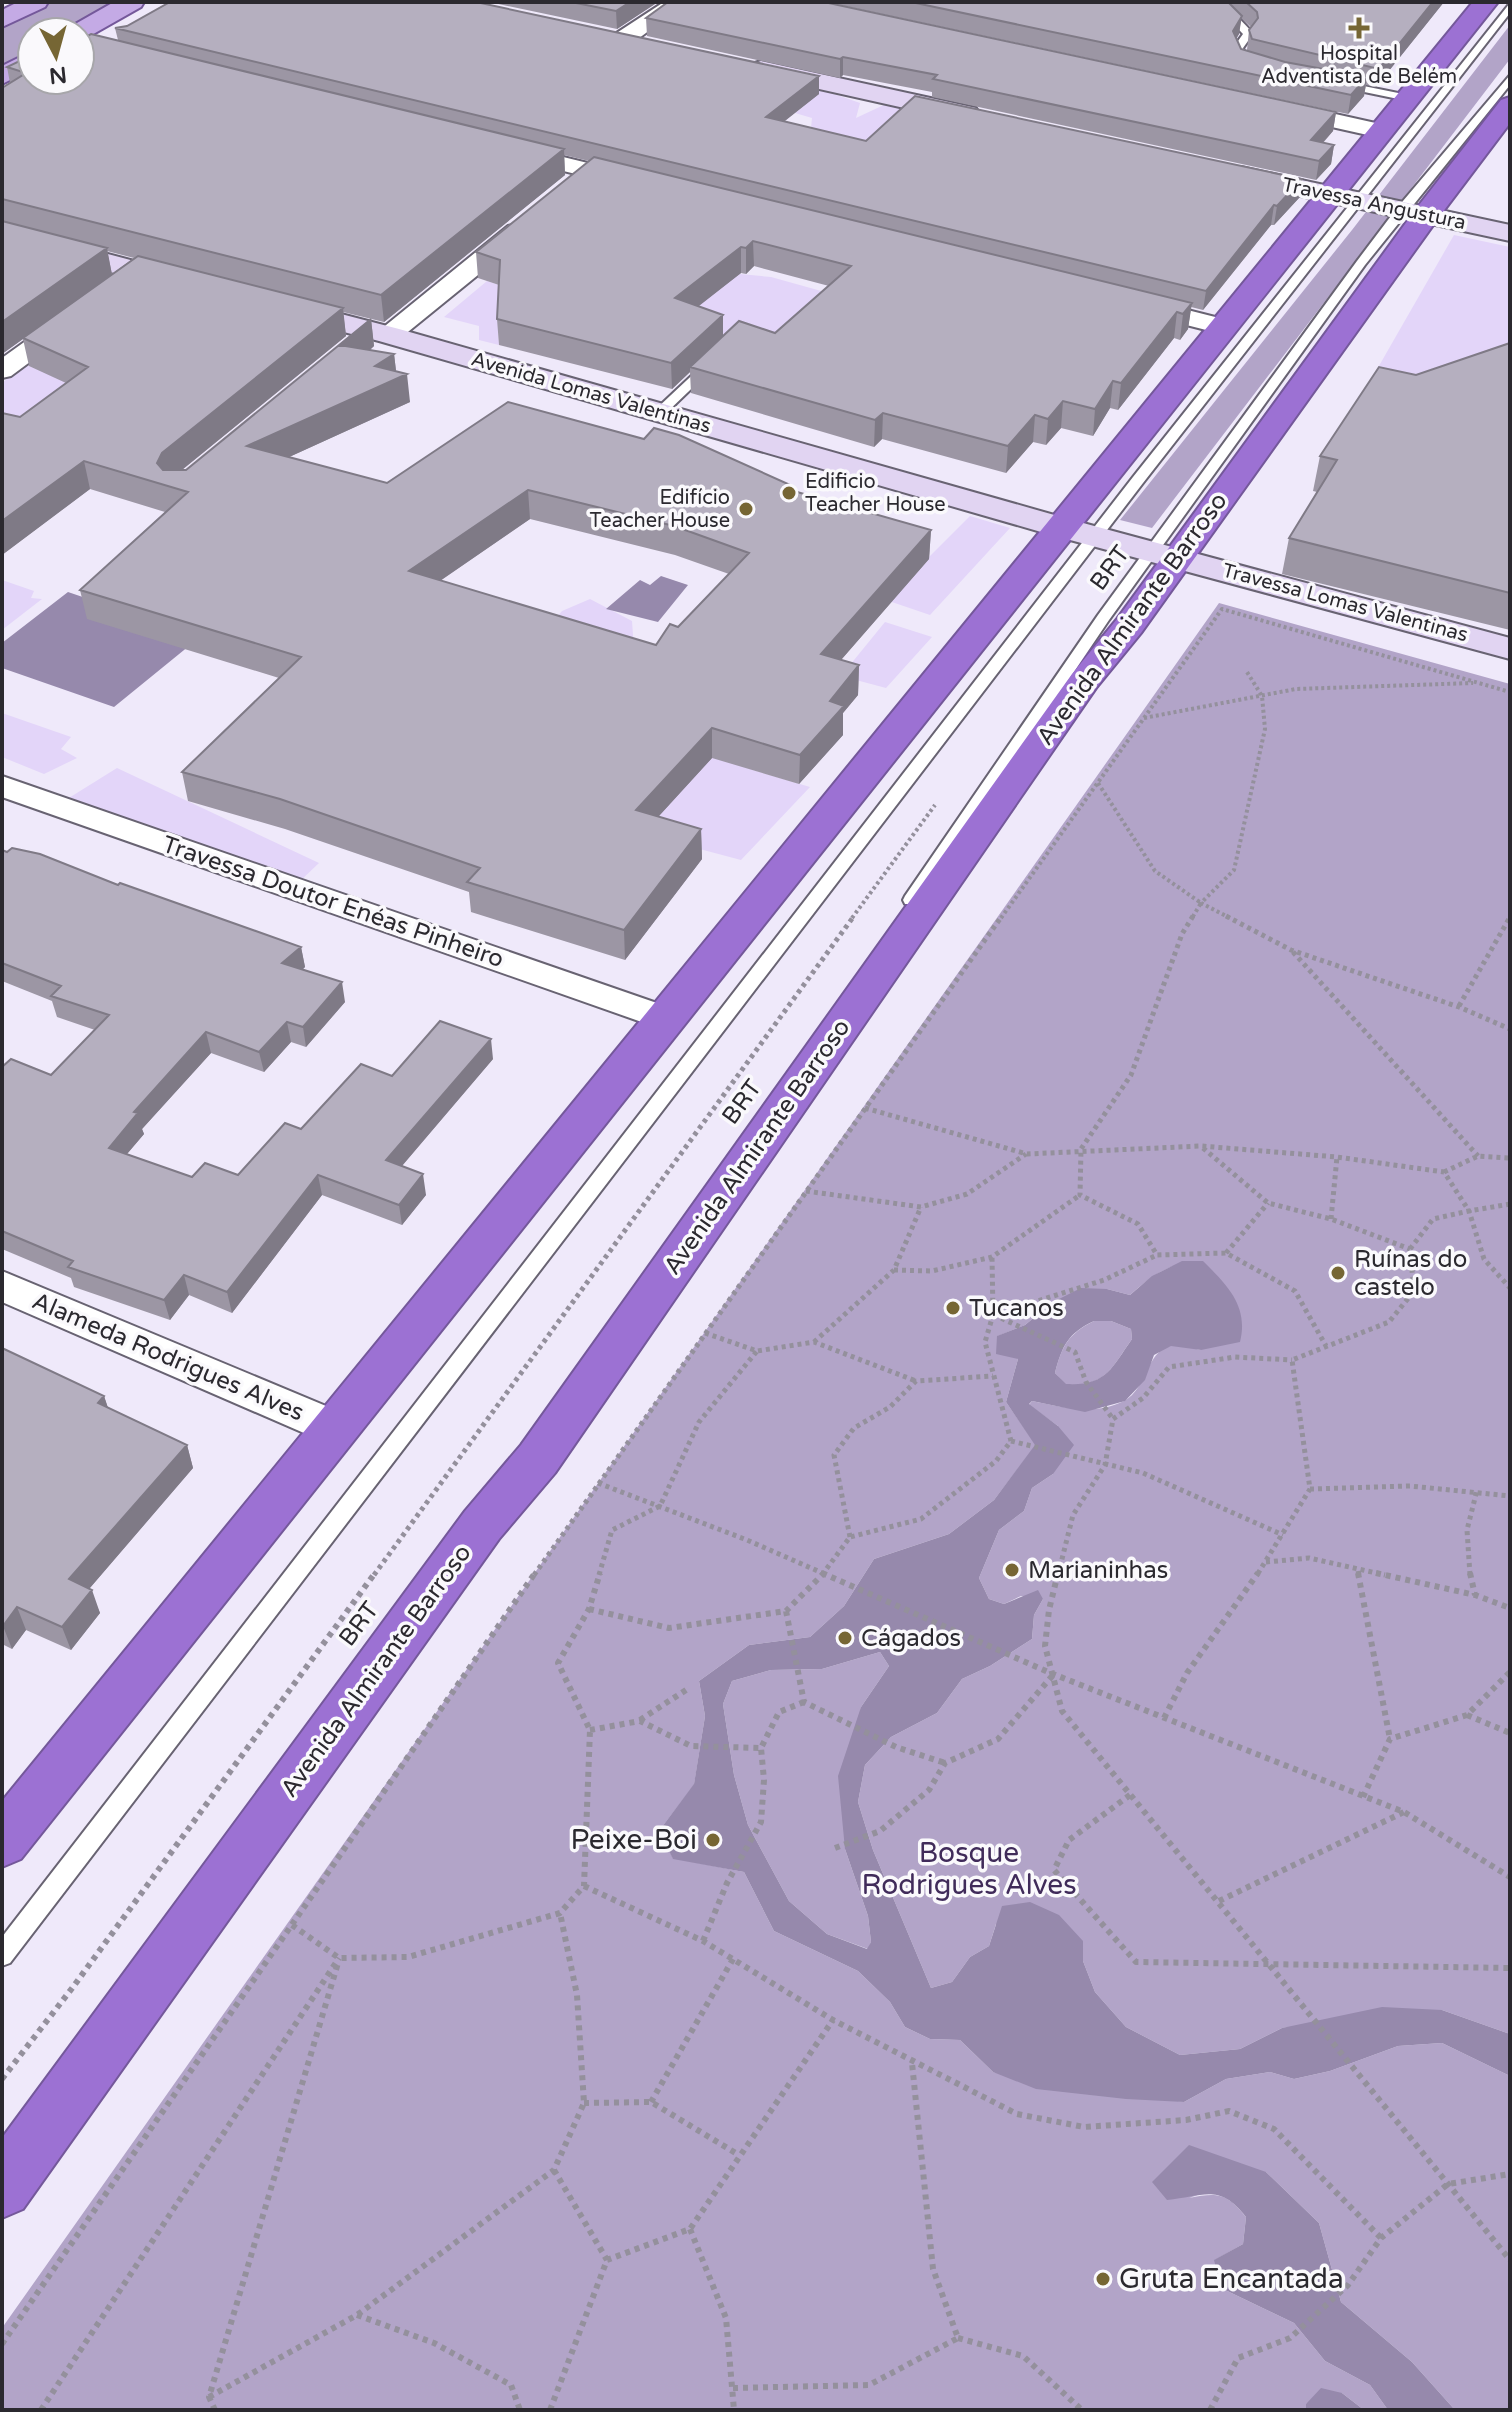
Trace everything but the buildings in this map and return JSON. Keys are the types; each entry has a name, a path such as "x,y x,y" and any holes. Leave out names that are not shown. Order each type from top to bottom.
{"highway":[{"path":"2,1842 665,1018 1077,532 1222,326 1486,2"},
{"name":"Avenida Almirante Barroso","path":"2,2188 482,1525 538,1459 1084,681 1165,555 1413,212 1510,105"}],"main road":[{"path":"2,20 36,2"},
{"path":"96,33 132,2"}],"street":[{"path":"623,39 678,2"},
{"path":"592,33 654,46"},
{"path":"731,63 996,121"},
{"path":"1259,104 1381,131"},
{"path":"497,148 652,186"},
{"name":"Travessa Angustura","path":"1213,168 1510,233"},
{"path":"567,190 590,171"},
{"path":"348,351 380,333 531,219"},
{"path":"2,234 211,290"},
{"path":"113,289 138,271"},
{"path":"1114,300 1222,326"},
{"name":"Avenida Lomas Valentinas","path":"255,301 380,333 1165,555"},
{"path":"2,370 89,307"},
{"name":"Travessa Lomas Valentinas","path":"1165,555 1510,649"},
{"name":"Travessa Doutor Enéas Pinheiro","path":"2,786 665,1018"},
{"name":"Alameda Rodrigues Alves","path":"2,1286 335,1428"}],"lane":[{"path":"1207,2 1225,9 1248,34 1238,48 1243,62 1256,66"},
{"name":"BRT","path":"2,1955 1077,532 1359,201 1510,6"},
{"path":"1413,212 1510,78"},
{"path":"1325,81 1408,98"},
{"path":"659,413 717,358"},
{"name":"BRT","path":"613,1320 1165,555"},
{"name":"BRT","path":"302,1741 492,1485"}],"path":[{"path":"2,2344 598,1482 1222,609 1510,692"},
{"path":"1080,1195 1081,1149 1131,1075 1182,934 1201,903 1234,870 1265,729 1262,696 1247,672"},
{"path":"1144,718 1296,689 1478,683"},
{"path":"1098,783 1155,871 1201,903 1291,950 1459,1007 1510,1029"},
{"path":"2,2079 73,1987 936,804"},
{"path":"1459,1007 1510,917"},
{"path":"1291,950 1478,1156"},
{"path":"865,1108 1027,1154 1081,1149 1201,1146 1337,1157 1444,1172 1478,1156 1510,1158"},
{"path":"1201,1146 1268,1203 1331,1219 1410,1249"},
{"path":"806,1191 921,1207 967,1194 1027,1154"},
{"path":"1331,1219 1337,1157"},
{"path":"1444,1172 1469,1211 1484,1259 1510,1288"},
{"path":"1080,1195 1138,1224 1157,1255"},
{"path":"894,1270 932,1271 992,1257 1080,1195"},
{"path":"1226,1253 1268,1203"},
{"path":"1510,1204 1433,1219 1410,1249 1414,1291 1389,1322 1292,1360 1235,1357 1169,1367 1143,1398 1113,1419 1105,1465 1073,1515 1049,1610 1045,1646 1062,1711 1510,2260"},
{"path":"814,1342 894,1270 921,1207"},
{"path":"993,1315 1104,1280 1157,1255 1226,1253 1295,1291 1326,1346"},
{"path":"992,1257 993,1315 985,1342 1011,1441"},
{"path":"993,1315 1075,1352 1086,1382 1113,1419"},
{"path":"705,1333 757,1351 814,1342 916,1381 993,1376"},
{"path":"292,1925 339,1958 408,1957 560,1913 584,1886 590,1730 558,1663 589,1609 612,1530 660,1506 699,1422 757,1351"},
{"path":"1164,1718 1187,1673 1266,1562 1310,1489 1292,1360"},
{"path":"850,1537 834,1455 854,1428 890,1407 916,1381"},
{"path":"1011,1441 1143,1473 1283,1535"},
{"path":"589,1609 669,1628 786,1611 824,1573 850,1537 921,1519 996,1461 1011,1441"},
{"path":"598,1482 824,1573 1053,1674 1404,1812 1510,1877"},
{"path":"1310,1489 1398,1483 1510,1496"},
{"path":"1475,1595 1466,1561 1466,1525 1477,1490"},
{"path":"1266,1562 1309,1558 1475,1595 1510,1608"},
{"path":"1358,1571 1390,1739 1363,1797"},
{"path":"786,1611 804,1702"},
{"path":"1390,1739 1467,1715 1510,1672"},
{"path":"835,1848 880,1831 929,1790 945,1763 998,1739 1053,1674"},
{"path":"590,1730 640,1721 689,1688"},
{"path":"703,1941 727,1883 761,1822 764,1780 761,1748 779,1712 804,1702 896,1747 945,1763"},
{"path":"1467,1715 1510,1733"},
{"path":"640,1721 691,1746 761,1748"},
{"path":"1130,1795 1069,1840 1054,1870 1136,1962 1510,1968"},
{"path":"1219,1901 1404,1812"},
{"path":"584,1886 703,1941 833,2020 1017,2114 1084,2127 1186,2120 1229,2111 1274,2129 1381,2238"},
{"path":"209,2397 357,2315 554,2170 584,2103 577,1995 560,1913"},
{"path":"215,2410 209,2397 339,1958"},
{"path":"41,2410 339,1958"},
{"path":"651,2102 733,1959"},
{"path":"550,2410 607,2260 690,2229 833,2020"},
{"path":"912,2062 933,2269 958,2338"},
{"path":"584,2103 651,2102 739,2155"},
{"path":"554,2170 607,2260"},
{"path":"1210,2410 1238,2358 1290,2338 1348,2285 1381,2238 1448,2184 1510,2174"},
{"path":"690,2229 726,2318 734,2410"},
{"path":"357,2315 434,2343 511,2385 520,2410"},
{"path":"733,2388 869,2385 958,2338 1023,2356 1082,2410"}],"shaded area":[{"path":"820,89 860,103 856,118 888,103 925,115 883,152 811,128 812,118 795,113 804,106 804,94"},
{"path":"1454,235 1510,247 1510,437 1360,399"},
{"path":"729,273 771,277 857,301 764,351 679,324"},
{"path":"487,281 527,294 498,326 499,345 479,340 479,326 444,317"},
{"path":"58,339 78,406 2,436 2,383"},
{"path":"970,516 1010,528 930,615 886,600"},
{"path":"661,576 688,585 658,622 606,609 640,580 650,585"},
{"path":"2,580 34,591 31,598 42,599 2,630"},
{"path":"68,592 200,637 114,707 2,668 2,643"},
{"path":"590,599 632,621 634,649 541,636 562,611"},
{"path":"885,622 932,637 886,688 841,676"},
{"path":"614,710 753,770 810,787 741,860 602,823"},
{"path":"2,713 71,737 61,749 77,758 44,774 2,757"},
{"path":"117,768 319,863 298,883 64,801"},
{"path":"1182,1261 1203,1261 1228,1288 1239,1307 1240,1342 1201,1350 1171,1346 1154,1355 1145,1380 1125,1401 1085,1412 1032,1401 1029,1404 1058,1426 1074,1445 1053,1474 1032,1488 1024,1511 999,1530 979,1578 989,1599 1004,1604 1038,1590 1043,1599 1034,1615 1032,1639 990,1666 962,1679 937,1713 891,1737 865,1765 858,1802 873,1850 931,1988 952,1982 970,1957 989,1946 1002,1906 1030,1902 1059,1915 1083,1941 1083,1961 1095,1992 1126,2027 1180,2055 1240,2049 1282,2028 1382,2007 1442,2010 1510,2034 1510,2076 1442,2043 1398,2046 1330,2071 1294,2079 1270,2072 1226,2079 1184,2102 1036,2089 993,2072 960,2040 930,2039 905,2027 890,2002 858,1971 774,1931 744,1872 673,1859 659,1831 694,1784 705,1716 699,1681 749,1645 810,1637 844,1606 874,1559 949,1534 994,1500 1035,1445 1006,1402 1018,1359 996,1354 997,1336 1025,1325 1053,1302 1081,1288 1107,1289 1130,1295 1152,1276","holes":["1094,1321 1111,1321 1131,1329 1132,1339 1099,1379 1066,1384 1055,1373 1060,1355 1072,1336","880,1652 889,1666 861,1707 838,1776 845,1849 868,1916 871,1942 867,1949 827,1934 789,1901 748,1825 734,1775 723,1704 732,1681 771,1670 822,1669"]},
{"path":"1189,2145 1266,2172 1319,2223 1341,2302 1412,2362 1455,2410 1388,2410 1370,2385 1325,2361 1294,2323 1221,2288 1214,2260 1243,2244 1246,2217 1228,2199 1211,2194 1167,2200 1152,2182"},
{"path":"1321,2388 1342,2393 1364,2410 1306,2410 1306,2404"}],"green space":[{"path":"50,2 113,2 88,16 24,16"},
{"path":"16,20 16,57 2,65 2,28"},
{"path":"1510,25 1510,59 1152,528 1120,520 1352,230"},
{"name":"Bosque Rodrigues Alves","path":"1219,603 1510,684 1510,2034 1442,2010 1282,2028 1240,2049 1180,2055 1126,2027 1095,1992 1083,1961 1082,1941 996,1924 989,1946 970,1957 952,1982 931,1988 873,1850 858,1802 865,1765 891,1737 937,1713 962,1679 990,1666 1032,1639 1034,1615 1043,1599 1021,1596 1004,1604 989,1599 979,1578 999,1530 1024,1511 1032,1488 1053,1474 1058,1426 1029,1405 1032,1401 1078,1409 1113,1406 1132,1395 1162,1350 1178,1346 1201,1350 1203,1261 1163,1270 1130,1295 1107,1289 1053,1302 1025,1325 998,1336 1018,1359 1006,1402 1036,1445 994,1500 949,1534 874,1559 844,1606 810,1637 749,1645 699,1681 705,1716 694,1785 659,1831 673,1858 744,1872 774,1931 858,1971 890,2002 905,2027 930,2039 960,2040 993,2072 1184,2102 1226,2079 1270,2072 1294,2079 1330,2071 1398,2046 1442,2043 1510,2076 1510,2410 1455,2410 1412,2362 1341,2302 1319,2223 1266,2172 1189,2198 1221,2196 1246,2217 1243,2244 1215,2260 1221,2288 1294,2323 1325,2361 1370,2385 1388,2410 1364,2410 1342,2393 1306,2404 1306,2410 2,2410 2,2328"},
{"path":"1094,1321 1111,1321 1131,1329 1132,1339 1099,1379 1066,1385 1055,1373 1060,1355 1072,1336"},
{"path":"880,1652 889,1666 861,1707 845,1849 868,1916 871,1942 868,1949 827,1934 789,1901 748,1825 734,1775 723,1704 732,1681 771,1670 822,1669"}],"place":[{"name":"Hospital Adventista de Belém","path":"1359,28"},
{"name":"Edificio Teacher House","path":"789,493"},
{"name":"Edifício Teacher House","path":"746,509"},
{"name":"Ruínas do castelo","path":"1338,1273"},
{"name":"Tucanos","path":"953,1308"},
{"name":"Marianinhas","path":"1012,1570"},
{"name":"Cágados","path":"845,1638"},
{"name":"Peixe-Boi","path":"713,1840"},
{"name":"Gruta Encantada","path":"1103,2279"}]}
